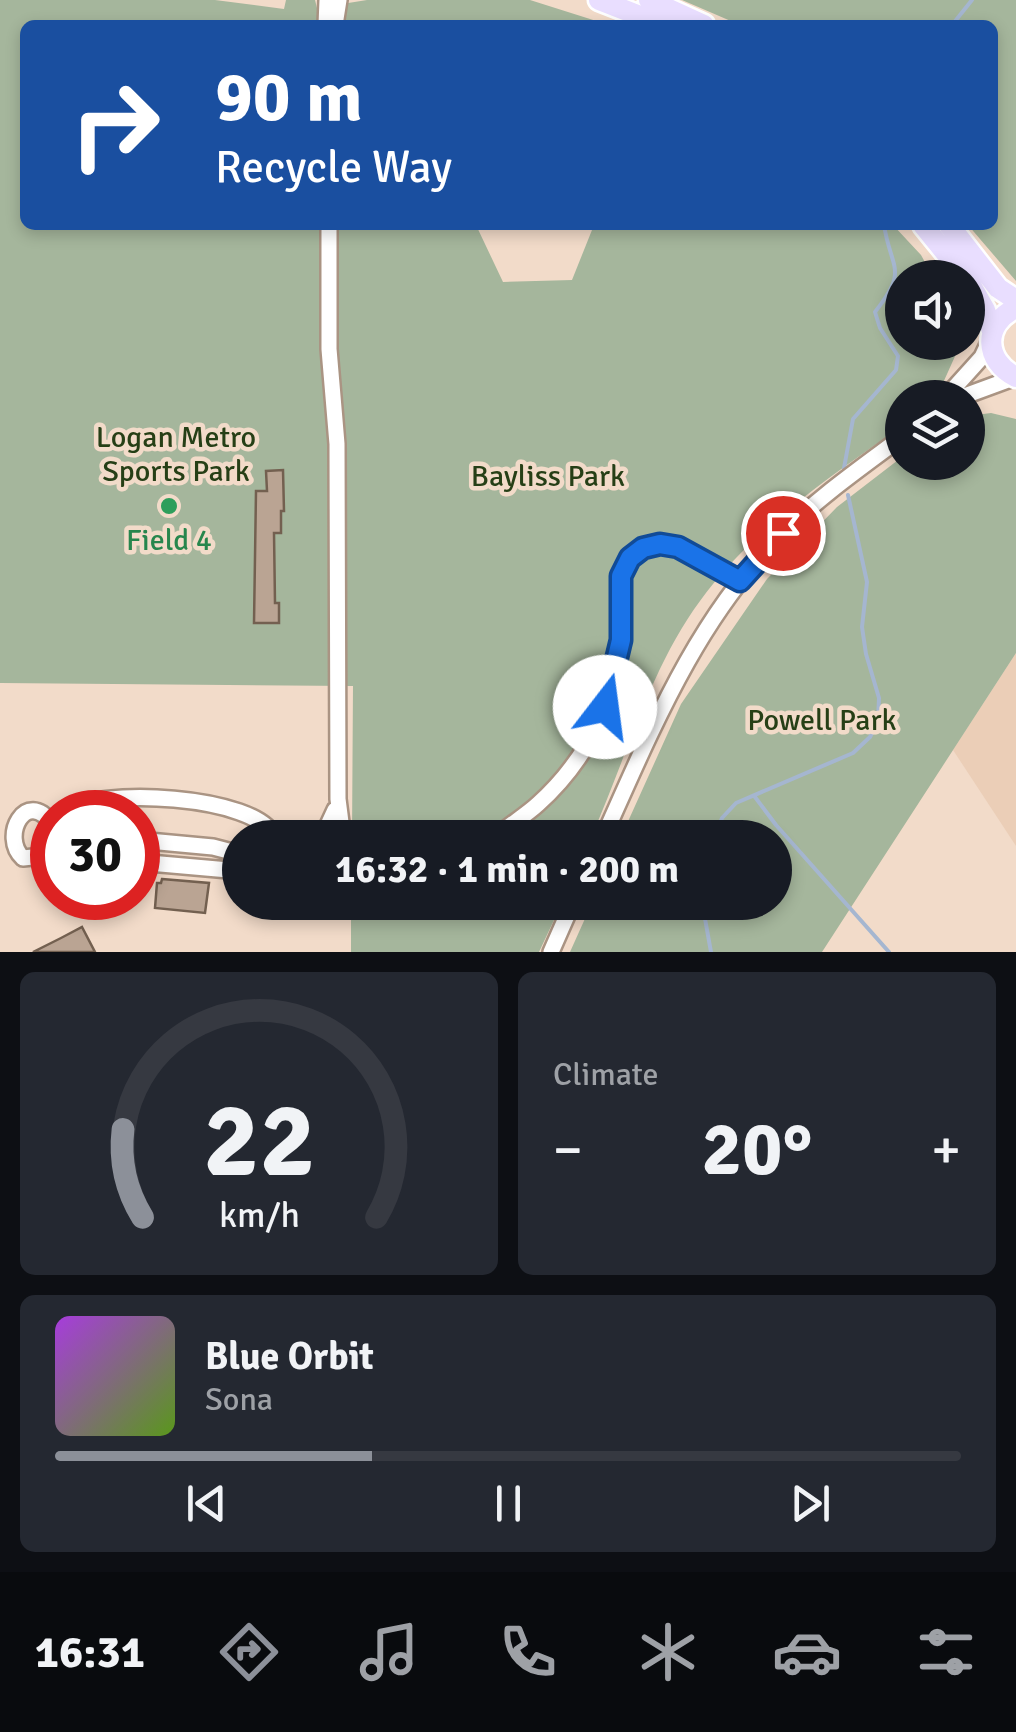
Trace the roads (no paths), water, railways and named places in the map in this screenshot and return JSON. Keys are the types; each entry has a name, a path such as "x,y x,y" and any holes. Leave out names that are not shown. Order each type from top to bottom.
{"main road":[{"path":"599,0 650,20"},
{"path":"649,0 693,20"},
{"path":"928,230 952,260"},
{"path":"953,230 998,288 1016,300"},
{"path":"991,336 1004,314 1016,308"},
{"path":"985,310 996,363 1016,377"}],"street":[{"path":"329,230 329,349 337,444 334,820"},
{"path":"962,380 982,358 991,336"},
{"path":"985,388 1016,377"},
{"path":"611,820 667,694 740,581 806,512 885,450"},
{"path":"518,820 562,781 595,730 614,678 621,640 621,576 630,558 643,548 660,544 678,547 740,581"},
{"path":"160,798 203,801 256,820"},
{"path":"330,820 336,805"},
{"path":"336,805 339,820"},
{"path":"6,852 4,826 30,811"},
{"path":"160,842 222,849"},
{"path":"160,856 222,861"},
{"path":"160,864 222,869"},
{"path":"551,952 566,920"}],"waterway":[{"path":"956,20 972,0"},
{"path":"844,468 853,419 896,370 898,356 875,312 895,277 885,230"},
{"path":"721,820 736,803 853,753 870,737 878,721 879,698 862,627 867,582 848,495"},
{"path":"755,797 889,952"},
{"path":"705,920 711,952"}],"place":[{"name":"Field 4","path":"169,506"}],"park label":[{"name":"Logan Metro Sports Park","path":"176,454"},
{"name":"Bayliss Park","path":"548,476"},
{"name":"Powell Park","path":"822,720"}]}
